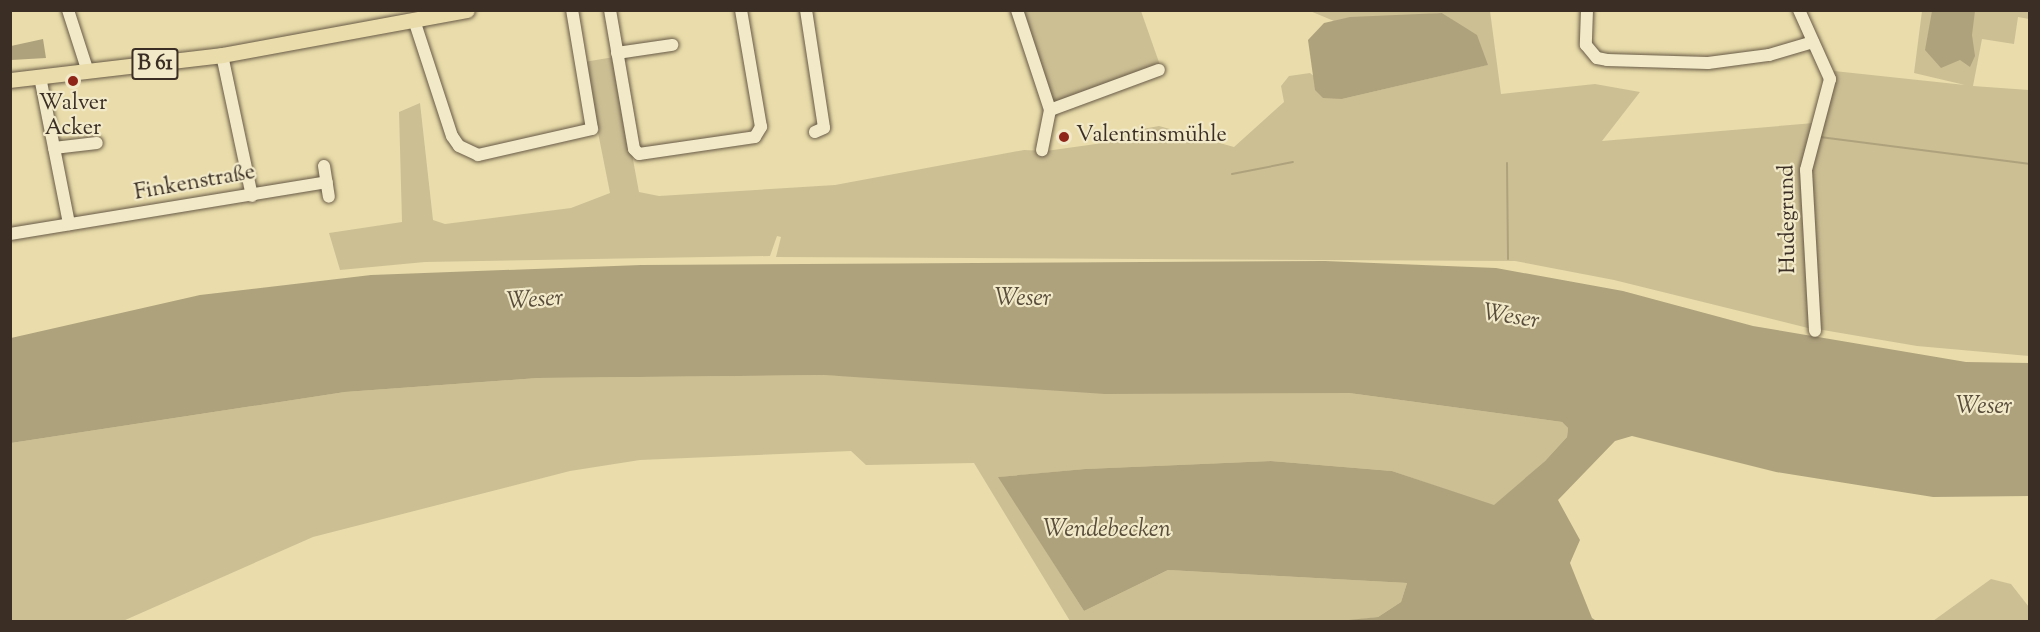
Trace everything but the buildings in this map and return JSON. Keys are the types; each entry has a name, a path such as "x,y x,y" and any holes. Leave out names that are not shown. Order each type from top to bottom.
{"main road":[{"name":"B 61","path":"10,80 222,55 466,10"}],"street":[{"path":"68,10 88,72"},
{"path":"414,20 452,136 459,146 478,155 592,129 572,10"},
{"path":"610,10 636,152 755,137 761,127 741,10"},
{"path":"806,10 824,128 815,132"},
{"path":"1017,10 1050,110 1042,150"},
{"path":"1587,10 1586,45 1597,58 1607,60 1708,63 1769,55 1813,42"},
{"name":"Hudegrund","path":"1799,10 1830,79 1806,170 1815,332"},
{"path":"617,53 672,45"},
{"path":"222,55 252,196"},
{"path":"1050,110 1159,70"},
{"path":"40,77 69,224"},
{"path":"54,148 97,143"},
{"path":"324,166 329,197"},
{"name":"Finkenstraße","path":"10,234 327,182"}],"shaded area":[{"path":"1021,11 1141,11 1161,68 1058,105 1049,101"},
{"path":"1310,11 1490,11 1501,94 1595,84 1640,92 1602,141 1814,123 1807,146 1812,329 1614,280 1515,261 776,257 781,237 777,236 770,256 425,262 340,270 329,233 402,222 399,112 420,103 433,220 445,224 571,208 610,193 584,62 614,57 639,192 659,196 835,185 1024,150 1046,151 1110,142 1109,135 1159,126 1234,147 1284,102 1281,86 1289,76 1310,73 1342,99 1487,65 1482,52 1457,23 1442,13 1334,21"},
{"path":"1922,11 2029,11 2029,19 2018,17 2014,44 1982,39 1973,86 2029,90 2029,356 1917,346 1817,329 1808,176 1834,71 1965,85 1914,73"},
{"path":"824,375 1349,393 1562,422 1568,428 1567,437 1545,461 1494,506 1392,471 1271,461 1085,469 999,477 1084,611 1168,570 1407,583 1401,602 1378,617 1339,622 1070,621 974,463 866,465 851,451 640,460 570,471 313,537 123,621 11,622 11,443 345,392 538,378"},
{"path":"1991,579 2011,584 2029,607 2029,621 1933,621"}],"water":[{"path":"1932,11 1975,11 1972,35 1975,56 1970,67 1960,60 1941,68 1925,50"},
{"path":"1442,13 1477,35 1488,65 1342,99 1323,98 1315,90 1308,40 1324,23 1350,17"},
{"path":"43,39 46,58 11,60 11,46"},
{"path":"1325,261 1496,268 1623,291 1753,326 1966,362 2030,363 2029,496 1933,497 1776,472 1632,436 1615,441 1558,500 1580,540 1570,563 1592,618 1598,622 1339,621 1378,617 1401,602 1407,583 1168,570 1084,611 998,477 1085,469 1271,461 1392,471 1494,505 1545,461 1567,437 1568,428 1562,422 1349,393 1105,394 824,375 538,378 345,392 11,443 11,338 200,295 371,275 641,265"}],"waterway":[{"path":"1820,137 2030,164"},
{"path":"1232,174 1293,162"},
{"path":"1507,163 1508,259"}],"place":[{"name":"Walver Acker","path":"73,81"},
{"name":"Valentinsmühle","path":"1064,137"}],"water label":[{"name":"Weser","path":"1023,300"},
{"name":"Weser","path":"535,301"},
{"name":"Weser","path":"1511,318"},
{"name":"Weser","path":"1984,408"},
{"name":"Wendebecken","path":"1107,531"}]}
